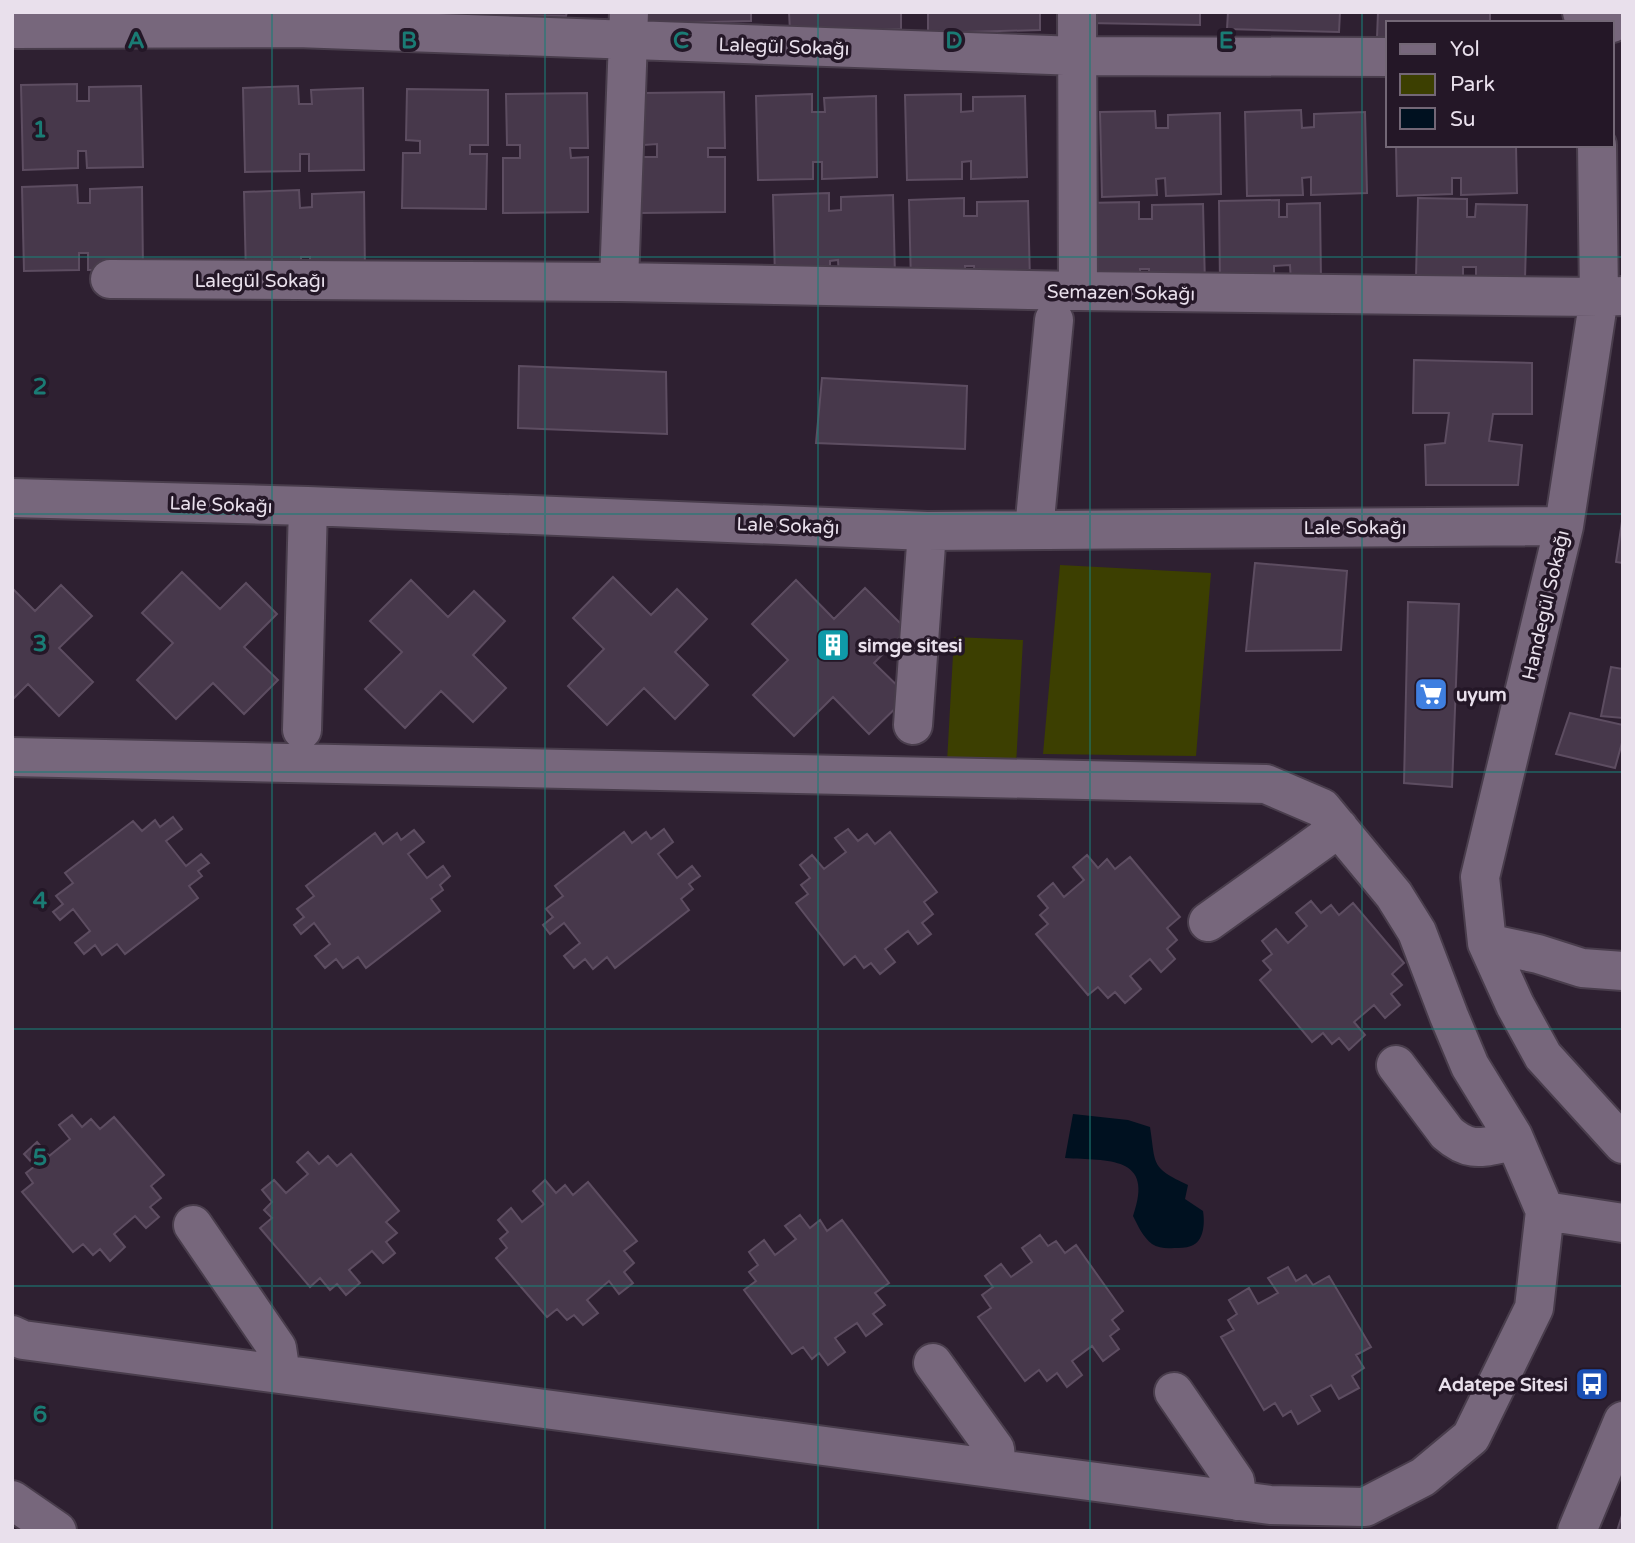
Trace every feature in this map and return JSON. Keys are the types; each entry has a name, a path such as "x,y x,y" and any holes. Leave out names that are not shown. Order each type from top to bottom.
{"street":[{"path":"1034,530 1066,305 1078,55 1077,12"},
{"name":"Lalegül Sokağı","path":"12,29 297,20 629,26 1078,55 1386,57"},
{"path":"619,282 629,26"},
{"name":"Handegül Sokağı","path":"1597,147 1611,296 1564,526 1480,877 1487,943 1515,1005 1543,1056 1623,1144"},
{"name":"Lalegül Sokağı","path":"110,279 619,282"},
{"name":"Semazen Sokağı","path":"619,282 1066,305 1611,296"},
{"name":"Lale Sokağı","path":"12,498 308,506 927,531 1564,526"},
{"path":"302,730 308,506"},
{"path":"913,725 927,531"},
{"path":"12,757 1266,784 1322,808 1394,895 1417,932 1471,1066 1515,1141 1545,1211 1534,1308 1471,1437 1423,1477 1365,1507 1270,1505 23,1340 12,1335"},
{"path":"1208,922 1339,828"},
{"path":"1487,943 1538,954 1582,968 1623,971"},
{"path":"1396,1065 1447,1133 1456,1141 1472,1148 1515,1141"},
{"path":"1545,1211 1623,1223"},
{"path":"193,1225 277,1348 281,1374"},
{"path":"933,1363 995,1450 996,1468"},
{"path":"1174,1392 1235,1481 1238,1500"},
{"path":"1577,1531 1623,1421"},
{"path":"12,1500 57,1531"}],"green space":[{"path":"1060,565 1211,573 1196,756 1043,754"},
{"path":"954,637 1023,640 1016,765 947,762"}],"water":[{"path":"1073,1114 1128,1120 1150,1127 1157,1163 1167,1174 1188,1185 1185,1199 1203,1211 1203,1232 1199,1241 1185,1248 1154,1245 1146,1238 1133,1216 1138,1182 1132,1172 1123,1165 1111,1162 1065,1158"}],"building":[{"path":"463,12 567,12 566,16 463,15"},
{"path":"639,12 751,12 751,21 640,24"},
{"path":"789,12 901,12 901,29 790,31"},
{"path":"928,12 1040,12 1040,30 928,33"},
{"path":"1089,12 1200,12 1200,25 1088,23"},
{"path":"1228,12 1340,12 1339,32 1227,29"},
{"path":"1378,12 1490,12 1490,21 1386,21 1386,38 1377,38"},
{"path":"77,84 77,101 89,101 89,87 141,86 143,167 87,168 86,151 78,151 78,168 23,170 21,85"},
{"path":"298,86 299,104 312,104 311,90 363,88 364,170 309,171 309,154 300,154 300,171 245,172 243,88"},
{"path":"407,89 488,90 488,145 470,145 470,154 487,154 486,209 402,208 403,153 420,153 420,141 406,140"},
{"path":"724,92 725,148 708,148 708,157 725,157 725,212 641,213 640,157 657,157 657,144 644,145 643,93"},
{"path":"587,93 588,148 570,148 571,158 588,157 588,212 503,213 503,158 520,158 520,145 507,145 506,94"},
{"path":"812,94 812,112 825,112 824,98 876,96 877,177 822,179 822,162 813,162 813,179 758,180 756,96"},
{"path":"961,94 961,112 973,111 973,97 1025,96 1027,177 971,179 971,161 962,162 962,179 907,180 905,95"},
{"path":"1301,110 1302,128 1314,127 1314,114 1365,112 1367,193 1311,195 1311,177 1302,178 1303,195 1247,196 1245,112"},
{"path":"1155,111 1156,128 1168,128 1168,115 1220,113 1221,194 1166,196 1165,178 1156,179 1157,195 1102,197 1100,112"},
{"path":"1396,147 1516,147 1517,193 1461,195 1461,178 1452,178 1452,194 1397,196"},
{"path":"77,185 78,203 90,203 90,189 142,187 143,269 88,270 88,253 79,253 79,270 24,271 22,187"},
{"path":"299,190 300,208 312,207 312,194 364,192 365,273 310,275 310,257 301,257 301,275 246,276 244,192"},
{"path":"829,193 829,211 841,210 841,197 893,195 895,276 839,278 838,260 830,261 830,278 775,279 773,195"},
{"path":"964,198 964,216 977,216 977,202 1028,201 1030,281 975,283 974,266 965,266 966,283 911,284 909,200"},
{"path":"1418,198 1467,199 1467,217 1475,217 1476,204 1527,205 1525,279 1476,277 1476,267 1463,267 1463,278 1416,277"},
{"path":"1279,200 1279,217 1287,217 1287,204 1320,203 1321,282 1291,283 1290,265 1274,266 1274,283 1220,284 1219,201"},
{"path":"1139,202 1139,219 1152,219 1152,205 1203,204 1205,285 1149,286 1149,269 1140,269 1140,286 1085,288 1083,203"},
{"path":"1414,360 1532,363 1532,414 1493,414 1489,441 1522,445 1518,485 1426,485 1425,445 1445,443 1449,413 1413,413"},
{"path":"519,366 666,372 667,434 518,428"},
{"path":"822,378 967,386 965,449 816,443"},
{"path":"1623,515 1623,563 1616,562"},
{"path":"1255,563 1347,571 1341,650 1246,651"},
{"path":"182,572 220,609 246,583 277,614 244,647 278,680 244,714 213,683 176,719 137,680 173,643 142,613"},
{"path":"613,577 651,615 677,589 707,619 675,652 708,685 675,719 644,688 607,725 568,686 604,649 573,618"},
{"path":"411,580 448,617 474,591 505,621 473,655 506,688 473,722 441,691 405,728 365,689 402,652 370,621"},
{"name":"simge sitesi","path":"796,580 834,619 865,588 907,630 874,663 908,696 869,734 833,697 794,736 753,695 788,660 752,624"},
{"path":"61,585 92,616 59,648 93,682 59,716 28,684 12,700 12,588 35,611"},
{"name":"uyum","path":"1408,602 1459,604 1452,787 1404,783"},
{"path":"1611,667 1623,669 1623,718 1601,716"},
{"path":"1570,713 1623,725 1623,739 1615,768 1556,754"},
{"path":"173,817 182,829 166,841 186,866 201,854 209,863 198,871 202,876 189,886 198,898 125,954 117,944 102,955 95,945 84,954 75,943 90,931 73,909 60,920 53,912 63,904 56,896 73,883 65,873 133,821 142,831 155,820 160,827"},
{"path":"664,829 673,842 658,854 677,878 692,866 700,876 689,884 693,889 681,899 689,910 615,968 607,957 593,969 585,959 574,968 564,956 580,943 564,923 550,934 543,925 553,917 546,909 563,896 555,886 624,832 632,843 646,832 651,839"},
{"path":"848,829 858,841 867,834 875,844 890,832 937,892 924,902 933,914 922,923 931,934 918,944 908,931 885,949 895,962 880,974 871,963 864,968 855,956 844,965 796,903 808,894 801,885 810,878 800,865 812,855 824,869 846,852 835,838"},
{"path":"414,830 424,842 408,854 427,878 443,866 450,876 440,885 443,890 431,899 440,911 366,968 358,957 343,968 336,959 325,968 315,956 330,944 314,923 301,934 294,925 304,917 297,909 314,896 306,886 375,833 383,844 397,833 401,840"},
{"path":"1087,855 1098,868 1107,859 1115,869 1130,857 1180,917 1167,928 1177,940 1167,949 1175,959 1161,972 1150,959 1130,976 1141,989 1125,1003 1115,992 1108,998 1098,987 1088,995 1036,934 1048,924 1040,915 1048,908 1038,896 1053,883 1064,897 1084,880 1073,867"},
{"path":"1311,901 1321,913 1331,905 1339,915 1353,903 1404,963 1392,974 1402,985 1391,994 1400,1005 1385,1018 1374,1005 1354,1022 1365,1035 1349,1050 1339,1038 1332,1044 1323,1033 1312,1042 1260,980 1271,970 1263,961 1272,954 1262,941 1276,929 1288,943 1307,926 1296,913"},
{"path":"72,1115 82,1127 91,1119 100,1129 114,1117 164,1175 151,1186 161,1198 150,1207 159,1217 146,1228 135,1216 114,1234 125,1247 110,1261 100,1249 93,1255 83,1244 73,1252 22,1192 33,1183 26,1173 35,1166 24,1154 37,1142 49,1156 70,1139 59,1125"},
{"path":"308,1152 319,1164 328,1156 337,1166 351,1154 399,1211 386,1222 397,1233 386,1242 395,1253 383,1263 372,1251 349,1270 360,1283 346,1295 337,1284 330,1290 320,1278 310,1287 260,1228 272,1218 264,1210 272,1202 262,1190 274,1180 286,1193 308,1174 297,1162"},
{"path":"545,1180 556,1193 565,1185 573,1195 588,1182 637,1241 624,1251 634,1263 624,1272 633,1283 619,1294 609,1281 587,1300 598,1313 583,1325 574,1315 567,1320 557,1309 547,1317 496,1258 507,1248 500,1239 508,1232 498,1220 511,1208 522,1222 544,1204 533,1191"},
{"path":"800,1215 810,1228 820,1220 827,1231 842,1220 889,1283 875,1293 885,1305 873,1314 882,1324 866,1336 857,1323 835,1338 845,1352 828,1365 819,1353 812,1359 803,1347 792,1354 744,1290 756,1281 749,1272 758,1265 749,1252 764,1240 775,1255 796,1239 785,1226"},
{"path":"1040,1235 1048,1246 1056,1241 1065,1253 1076,1245 1123,1311 1112,1320 1119,1329 1110,1336 1119,1349 1103,1361 1092,1346 1072,1361 1082,1375 1067,1387 1057,1373 1047,1381 1039,1370 1025,1381 978,1317 991,1308 982,1295 993,1287 985,1276 1001,1264 1011,1277 1032,1262 1022,1248"},
{"path":"1288,1267 1296,1281 1306,1275 1313,1285 1329,1276 1371,1347 1356,1355 1364,1368 1352,1376 1359,1388 1339,1399 1331,1385 1311,1396 1320,1411 1298,1424 1291,1411 1283,1416 1275,1403 1264,1410 1221,1337 1234,1330 1228,1320 1237,1314 1229,1300 1249,1288 1258,1304 1278,1293 1268,1278"},
{"path":"1623,1512 1623,1531 1617,1531"}],"place":[{"name":"simge sitesi","path":"833,645"},
{"name":"uyum","path":"1431,694"},
{"name":"Adatepe Sitesi","path":"1592,1384"}]}
